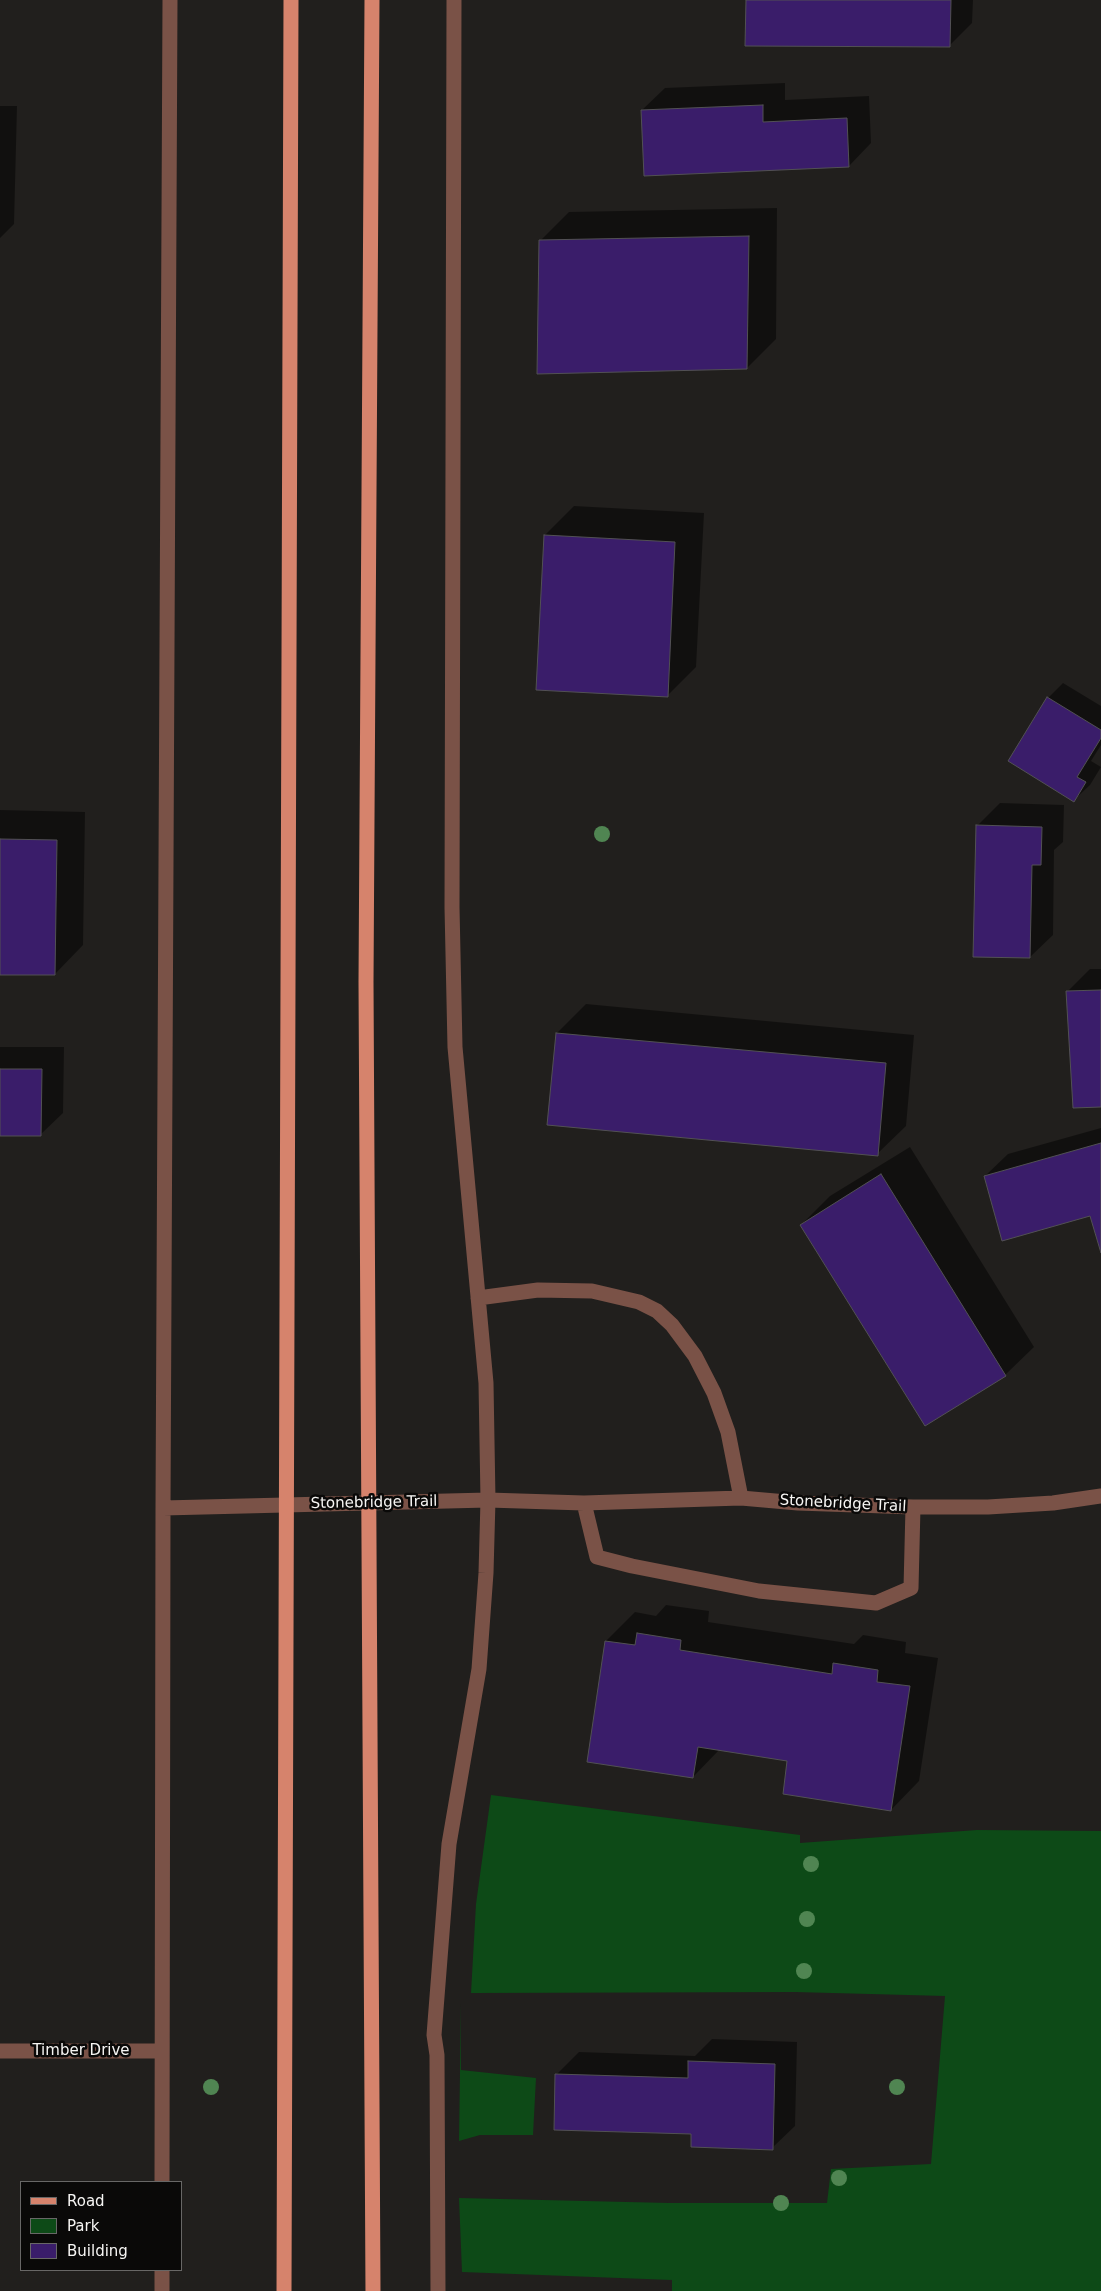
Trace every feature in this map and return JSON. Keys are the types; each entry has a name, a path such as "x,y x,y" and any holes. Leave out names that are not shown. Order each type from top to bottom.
{"main road":[{"path":"284,2291 290,0"},
{"path":"372,0 366,981 373,2291"}],"street":[{"path":"162,2181 170,0"},
{"path":"438,2291 437,2055 434,2035 449,1844 479,1669 486,1573 488,1500 486,1384 455,1047 452,917 454,0"},
{"path":"478,1298 538,1290 592,1291 639,1302 658,1311 672,1325 695,1356 714,1393 728,1432 741,1498"},
{"name":"Stonebridge Trail","path":"163,1508 488,1500 584,1503 741,1498 913,1507 988,1507 1053,1503 1101,1496"},
{"path":"584,1503 597,1557 758,1590 876,1603 911,1588 913,1507"},
{"name":"Timber Drive","path":"0,2051 162,2051"},
{"path":"162,2271 162,2291"}],"green space":[{"path":"491,1795 800,1835 800,1843 977,1830 1101,1831 1101,2291 672,2291 672,2280 462,2272 459,2198 669,2203 827,2203 831,2169 931,2164 945,1996 795,1992 471,1993 476,1904"},
{"path":"461,2004 461,2070 536,2078 533,2135 480,2135 459,2141"}],"building":[{"path":"746,0 951,0 950,47 745,46"},
{"path":"763,105 763,122 847,118 849,167 644,176 641,110"},
{"path":"749,236 747,369 537,374 539,240"},
{"path":"544,535 675,542 668,697 536,690"},
{"path":"1047,697 1101,730 1101,738 1077,777 1086,782 1074,802 1008,761"},
{"path":"976,825 1042,827 1041,865 1032,865 1030,958 973,957"},
{"path":"0,839 57,840 55,975 0,975"},
{"path":"1101,990 1101,1107 1073,1108 1066,991"},
{"path":"556,1033 886,1063 878,1156 547,1125"},
{"path":"0,1069 42,1069 41,1136 0,1136"},
{"path":"1101,1143 1101,1253 1090,1216 1002,1241 984,1176"},
{"path":"881,1174 1006,1376 925,1426 800,1225"},
{"path":"637,1633 681,1640 680,1650 832,1674 833,1663 878,1670 877,1682 910,1686 891,1811 783,1794 787,1761 698,1747 693,1778 587,1762 605,1641 635,1645"},
{"path":"688,2061 775,2064 773,2150 691,2147 691,2134 554,2130 555,2074 688,2078"}]}
